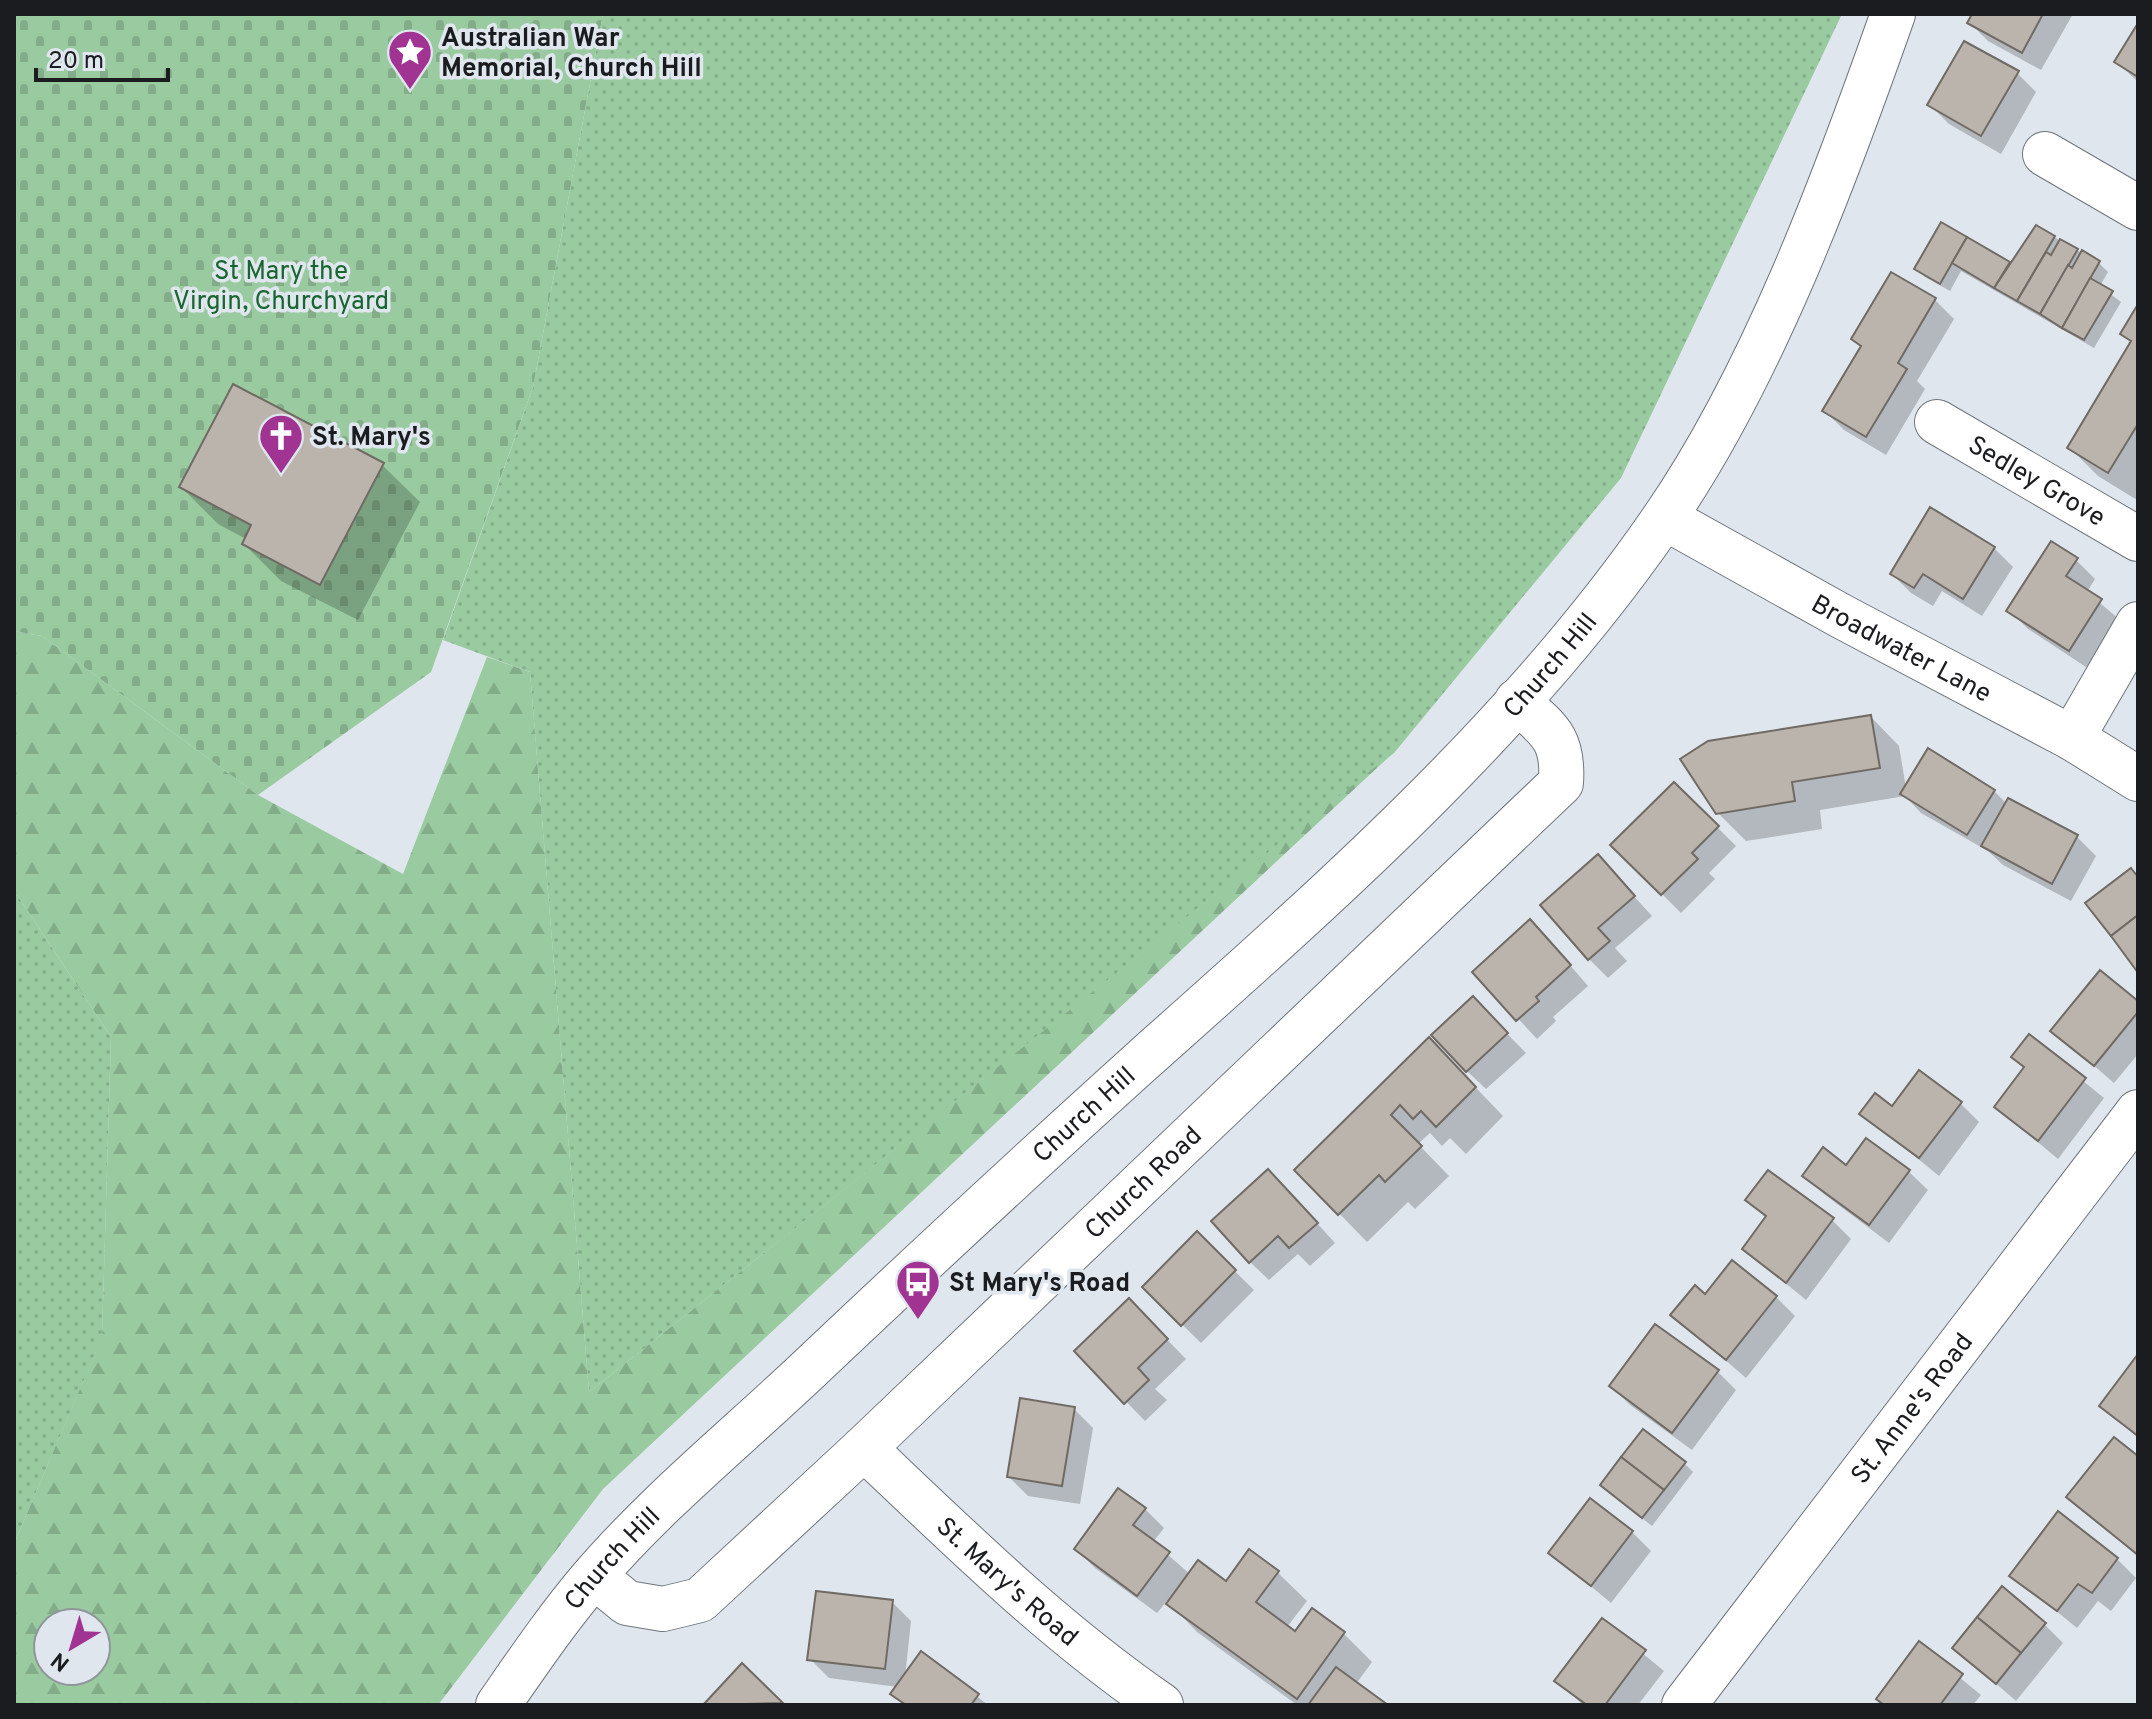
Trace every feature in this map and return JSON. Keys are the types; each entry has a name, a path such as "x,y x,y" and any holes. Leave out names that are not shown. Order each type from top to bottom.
{"street":[{"name":"Church Hill","path":"498,1705 542,1640 594,1576 898,1284 1277,941 1444,780 1517,701 1610,592 1665,518 1718,429 1772,319 1849,134 1893,14"},
{"path":"2045,154 2138,208"},
{"name":"Sedley Grove","path":"1937,422 2138,539"},
{"name":"Broadwater Lane","path":"1665,518 1841,616 2072,738 2138,779"},
{"path":"2072,738 2138,624"},
{"name":"Church Road","path":"594,1576 627,1603 663,1609 700,1600 864,1448 1561,783 1563,756 1549,730 1517,701"},
{"name":"St. Anne's Road","path":"1684,1705 2138,1112"},
{"name":"St. Mary's Road","path":"864,1448 1017,1594 1092,1657 1161,1705"}],"green space":[{"name":"St Mary the Virgin, Churchyard","path":"14,14 603,14 533,387 431,672 258,795 42,636 14,631"},
{"path":"603,14 1842,14 1621,478 1394,753 589,1392 530,672 443,640 533,387"},
{"path":"14,631 42,636 258,795 403,874 487,657 530,672 589,1392 1393,753 603,1489 438,1705 14,1705 14,1544 102,1337 111,1037 14,890"},
{"path":"14,890 111,1037 102,1338 14,1544"}],"building":[{"path":"1972,14 2043,14 2022,53 1967,23"},
{"path":"2138,23 2138,77 2114,62"},
{"path":"1964,41 2019,71 1981,136 1927,105"},
{"path":"1941,222 1967,237 1940,284 1914,269"},
{"path":"2036,225 2055,236 2017,301 1994,288"},
{"path":"1967,237 2010,262 1994,288 1952,263"},
{"path":"2060,239 2078,249 2040,314 2017,301 2046,252 2051,255"},
{"path":"2082,250 2100,261 2062,328 2040,314 2068,265 2072,268"},
{"path":"1891,272 1936,298 1898,363 1907,369 1866,437 1822,411 1861,346 1851,339"},
{"path":"2090,278 2113,291 2084,340 2062,328"},
{"path":"2138,304 2138,424 2108,473 2067,448 2131,341 2120,334"},
{"name":"St. Mary's","path":"233,384 384,463 320,585 242,544 251,525 179,487"},
{"path":"1930,507 1995,547 1963,599 1923,574 1914,588 1890,574"},
{"path":"2051,541 2078,558 2066,576 2102,599 2069,651 2006,611"},
{"path":"1871,715 1880,768 1792,782 1795,801 1716,814 1680,759 1708,741"},
{"path":"1928,748 1995,790 1967,835 1900,794"},
{"path":"1674,782 1719,826 1692,853 1698,859 1661,895 1610,845"},
{"path":"2008,798 2078,835 2052,884 1981,846"},
{"path":"1598,854 1635,896 1598,928 1610,941 1588,960 1540,905"},
{"path":"2131,868 2138,877 2138,915 2111,936 2085,903"},
{"path":"2138,915 2138,968 2136,970 2111,936"},
{"path":"1530,919 1571,965 1536,997 1539,1001 1516,1021 1472,972"},
{"path":"2100,970 2138,1001 2138,1012 2094,1066 2050,1031"},
{"path":"1473,996 1508,1033 1466,1072 1431,1035"},
{"path":"2029,1034 2086,1078 2038,1141 1994,1107 2024,1067 2011,1057"},
{"path":"1429,1037 1476,1087 1436,1127 1421,1111 1413,1119 1400,1105 1391,1115 1422,1146 1385,1182 1379,1175 1338,1215 1294,1170"},
{"path":"1919,1070 1962,1102 1919,1158 1859,1114 1875,1093 1892,1106"},
{"path":"1866,1138 1910,1170 1869,1225 1802,1176 1823,1147 1846,1165"},
{"path":"1268,1169 1318,1223 1289,1248 1278,1236 1249,1263 1211,1221"},
{"path":"1768,1170 1834,1218 1786,1283 1742,1249 1766,1216 1745,1200"},
{"path":"1197,1231 1236,1270 1181,1326 1142,1287"},
{"path":"1732,1260 1777,1296 1726,1360 1670,1315 1695,1285 1705,1294"},
{"path":"1129,1298 1168,1339 1138,1368 1149,1380 1124,1404 1074,1351"},
{"path":"1655,1324 1719,1370 1672,1433 1609,1386"},
{"path":"2138,1354 2138,1436 2099,1406"},
{"path":"1020,1398 1075,1407 1062,1486 1007,1477"},
{"path":"1643,1429 1686,1462 1664,1490 1621,1457"},
{"path":"2114,1437 2138,1456 2138,1555 2066,1497"},
{"path":"1621,1457 1664,1490 1642,1518 1600,1485"},
{"path":"1118,1488 1146,1508 1133,1525 1170,1552 1137,1596 1074,1549"},
{"path":"1590,1498 1633,1531 1591,1586 1548,1553"},
{"path":"2058,1511 2118,1558 2092,1593 2078,1584 2057,1611 2009,1576"},
{"path":"1249,1549 1279,1571 1256,1602 1295,1631 1312,1608 1345,1632 1297,1699 1166,1604 1198,1560 1226,1581"},
{"path":"2002,1586 2046,1623 2021,1653 1977,1617"},
{"path":"816,1591 893,1600 885,1669 807,1660"},
{"path":"1977,1617 2021,1653 1996,1684 1952,1648"},
{"path":"1602,1618 1646,1650 1605,1705 1587,1705 1554,1681"},
{"path":"1919,1641 1963,1674 1940,1705 1884,1705 1876,1699"},
{"path":"921,1651 979,1694 971,1705 906,1705 890,1694"},
{"path":"742,1663 783,1703 703,1705"},
{"path":"1336,1667 1388,1705 1308,1705"}],"place":[{"name":"Australian War Memorial, Church Hill","path":"410,91"},
{"name":"St. Mary's","path":"281,475"},
{"name":"St Mary's Road","path":"918,1321"}]}
